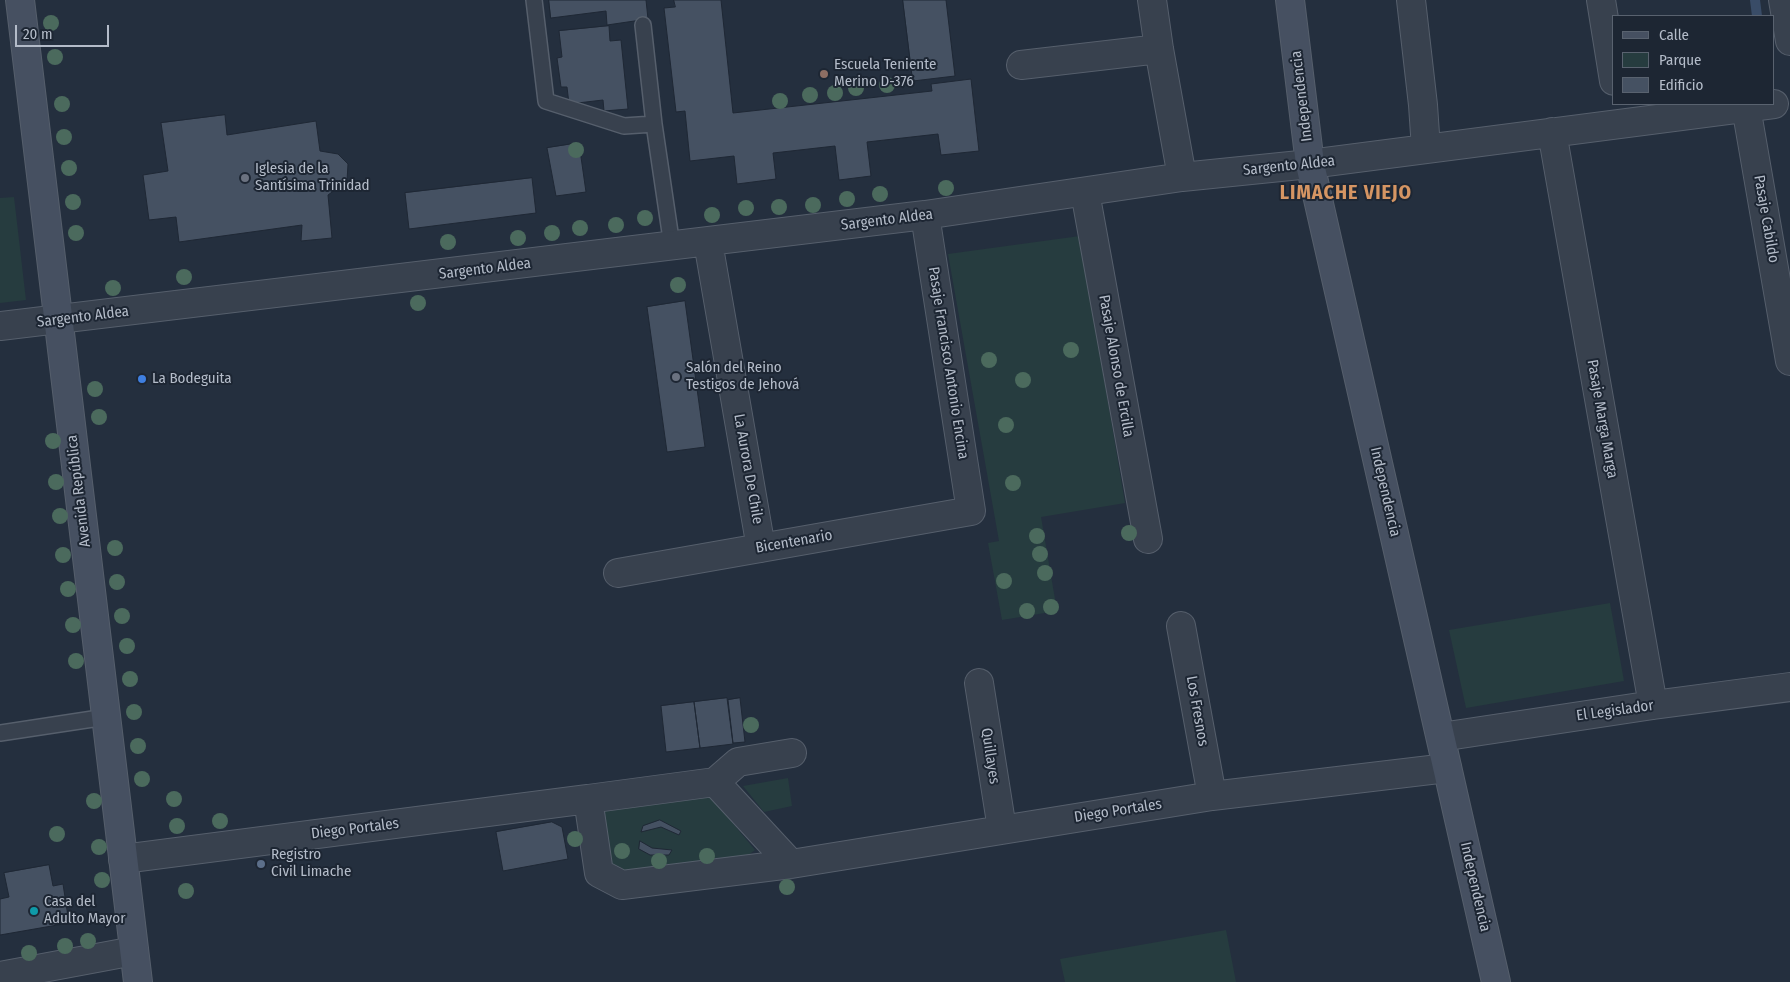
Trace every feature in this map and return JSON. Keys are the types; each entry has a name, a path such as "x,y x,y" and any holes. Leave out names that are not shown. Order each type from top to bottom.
{"main road":[{"name":"Avenida República","path":"20,0 138,982"},
{"name":"Independencia","path":"1290,0 1310,164 1496,982"}],"street":[{"path":"1152,0 1182,177"},
{"path":"1411,0 1426,149"},
{"path":"1602,0 1612,68"},
{"path":"1784,0 1790,41"},
{"path":"1021,65 1159,49"},
{"name":"Sargento Aldea","path":"1775,104 1790,102"},
{"name":"Sargento Aldea","path":"0,326 925,215 1182,177 1310,164 1552,132 1619,114 1765,105"},
{"name":"Pasaje Cabildo","path":"1746,107 1786,312 1790,361"},
{"name":"Pasaje Marga Marga","path":"1552,132 1652,705"},
{"name":"Pasaje Alonso de Ercilla","path":"1085,192 1148,539"},
{"name":"Pasaje Francisco Antonio Encina","path":"925,215 971,511"},
{"name":"La Aurora De Chile","path":"708,242 762,548"},
{"name":"Bicentenario","path":"618,573 971,511"},
{"name":"Los Fresnos","path":"1181,626 1212,796"},
{"name":"Quillayes","path":"979,683 1002,830"},
{"name":"El Legislador","path":"1441,737 1652,705 1790,687"},
{"path":"791,864 715,782 738,762 792,753"},
{"name":"Diego Portales","path":"588,799 599,873 622,885 791,864 1212,796 1447,768"},
{"name":"Diego Portales","path":"123,859 715,782"},
{"path":"0,976 134,951"}],"lane":[{"path":"534,0 546,101 624,126 654,124"},
{"path":"643,25 654,124 672,246"},
{"path":"0,733 106,717"}],"green space":[{"path":"14,197 26,300 0,303 0,198"},
{"path":"1080,236 1125,503 1041,517 1057,611 1002,620 988,543 999,541 948,254"},
{"path":"1610,603 1624,681 1466,708 1449,630"},
{"path":"788,778 792,806 764,812 743,786"},
{"path":"695,795 711,797 755,850 743,859 621,878 605,870 602,810"},
{"path":"1226,930 1236,982 1065,982 1060,959"}],"building":[{"path":"549,0 646,0 648,19 607,25 606,11 551,18"},
{"path":"674,0 721,0 733,113 932,91 931,84 971,79 979,151 941,155 938,134 867,142 871,176 839,180 835,146 773,153 776,179 737,184 734,156 690,161 685,111 676,112 664,8 675,7"},
{"path":"903,0 946,0 955,76 913,81"},
{"path":"609,26 610,41 621,40 628,109 604,111 603,100 569,104 567,87 561,87 557,58 562,57 559,31"},
{"name":"Iglesia de la Santísima Trinidad","path":"225,115 227,135 316,121 320,151 338,154 348,164 347,181 328,195 332,238 301,241 302,225 179,242 176,217 149,220 143,175 168,171 161,123"},
{"path":"579,143 586,192 556,196 547,148"},
{"path":"532,178 536,213 409,229 405,193"},
{"name":"Salón del Reino Testigos de Jehová","path":"685,301 705,447 667,452 647,307"},
{"path":"727,698 733,744 700,748 694,702"},
{"path":"740,698 745,742 733,743 728,700"},
{"path":"694,702 700,748 666,752 661,706"},
{"path":"660,820 681,831 679,835 661,827 641,832 643,826"},
{"path":"552,822 562,827 568,859 503,871 496,832"},
{"path":"640,841 652,848 672,850 669,855 650,855 639,849"},
{"name":"Casa del Adulto Mayor","path":"49,865 53,886 63,884 69,923 0,935 0,899 9,897 4,873"}],"waterway":[{"path":"1755,0 1757,15"}],"place":[{"name":"Escuela Teniente Merino D-376","path":"824,74"},
{"name":"Iglesia de la Santísima Trinidad","path":"245,178"},
{"name":"Salón del Reino Testigos de Jehová","path":"676,377"},
{"name":"La Bodeguita","path":"142,379"},
{"name":"Registro Civil Limache","path":"261,864"},
{"name":"Casa del Adulto Mayor","path":"34,911"}],"district":[{"name":"LIMACHE VIEJO","path":"1346,193"}]}
